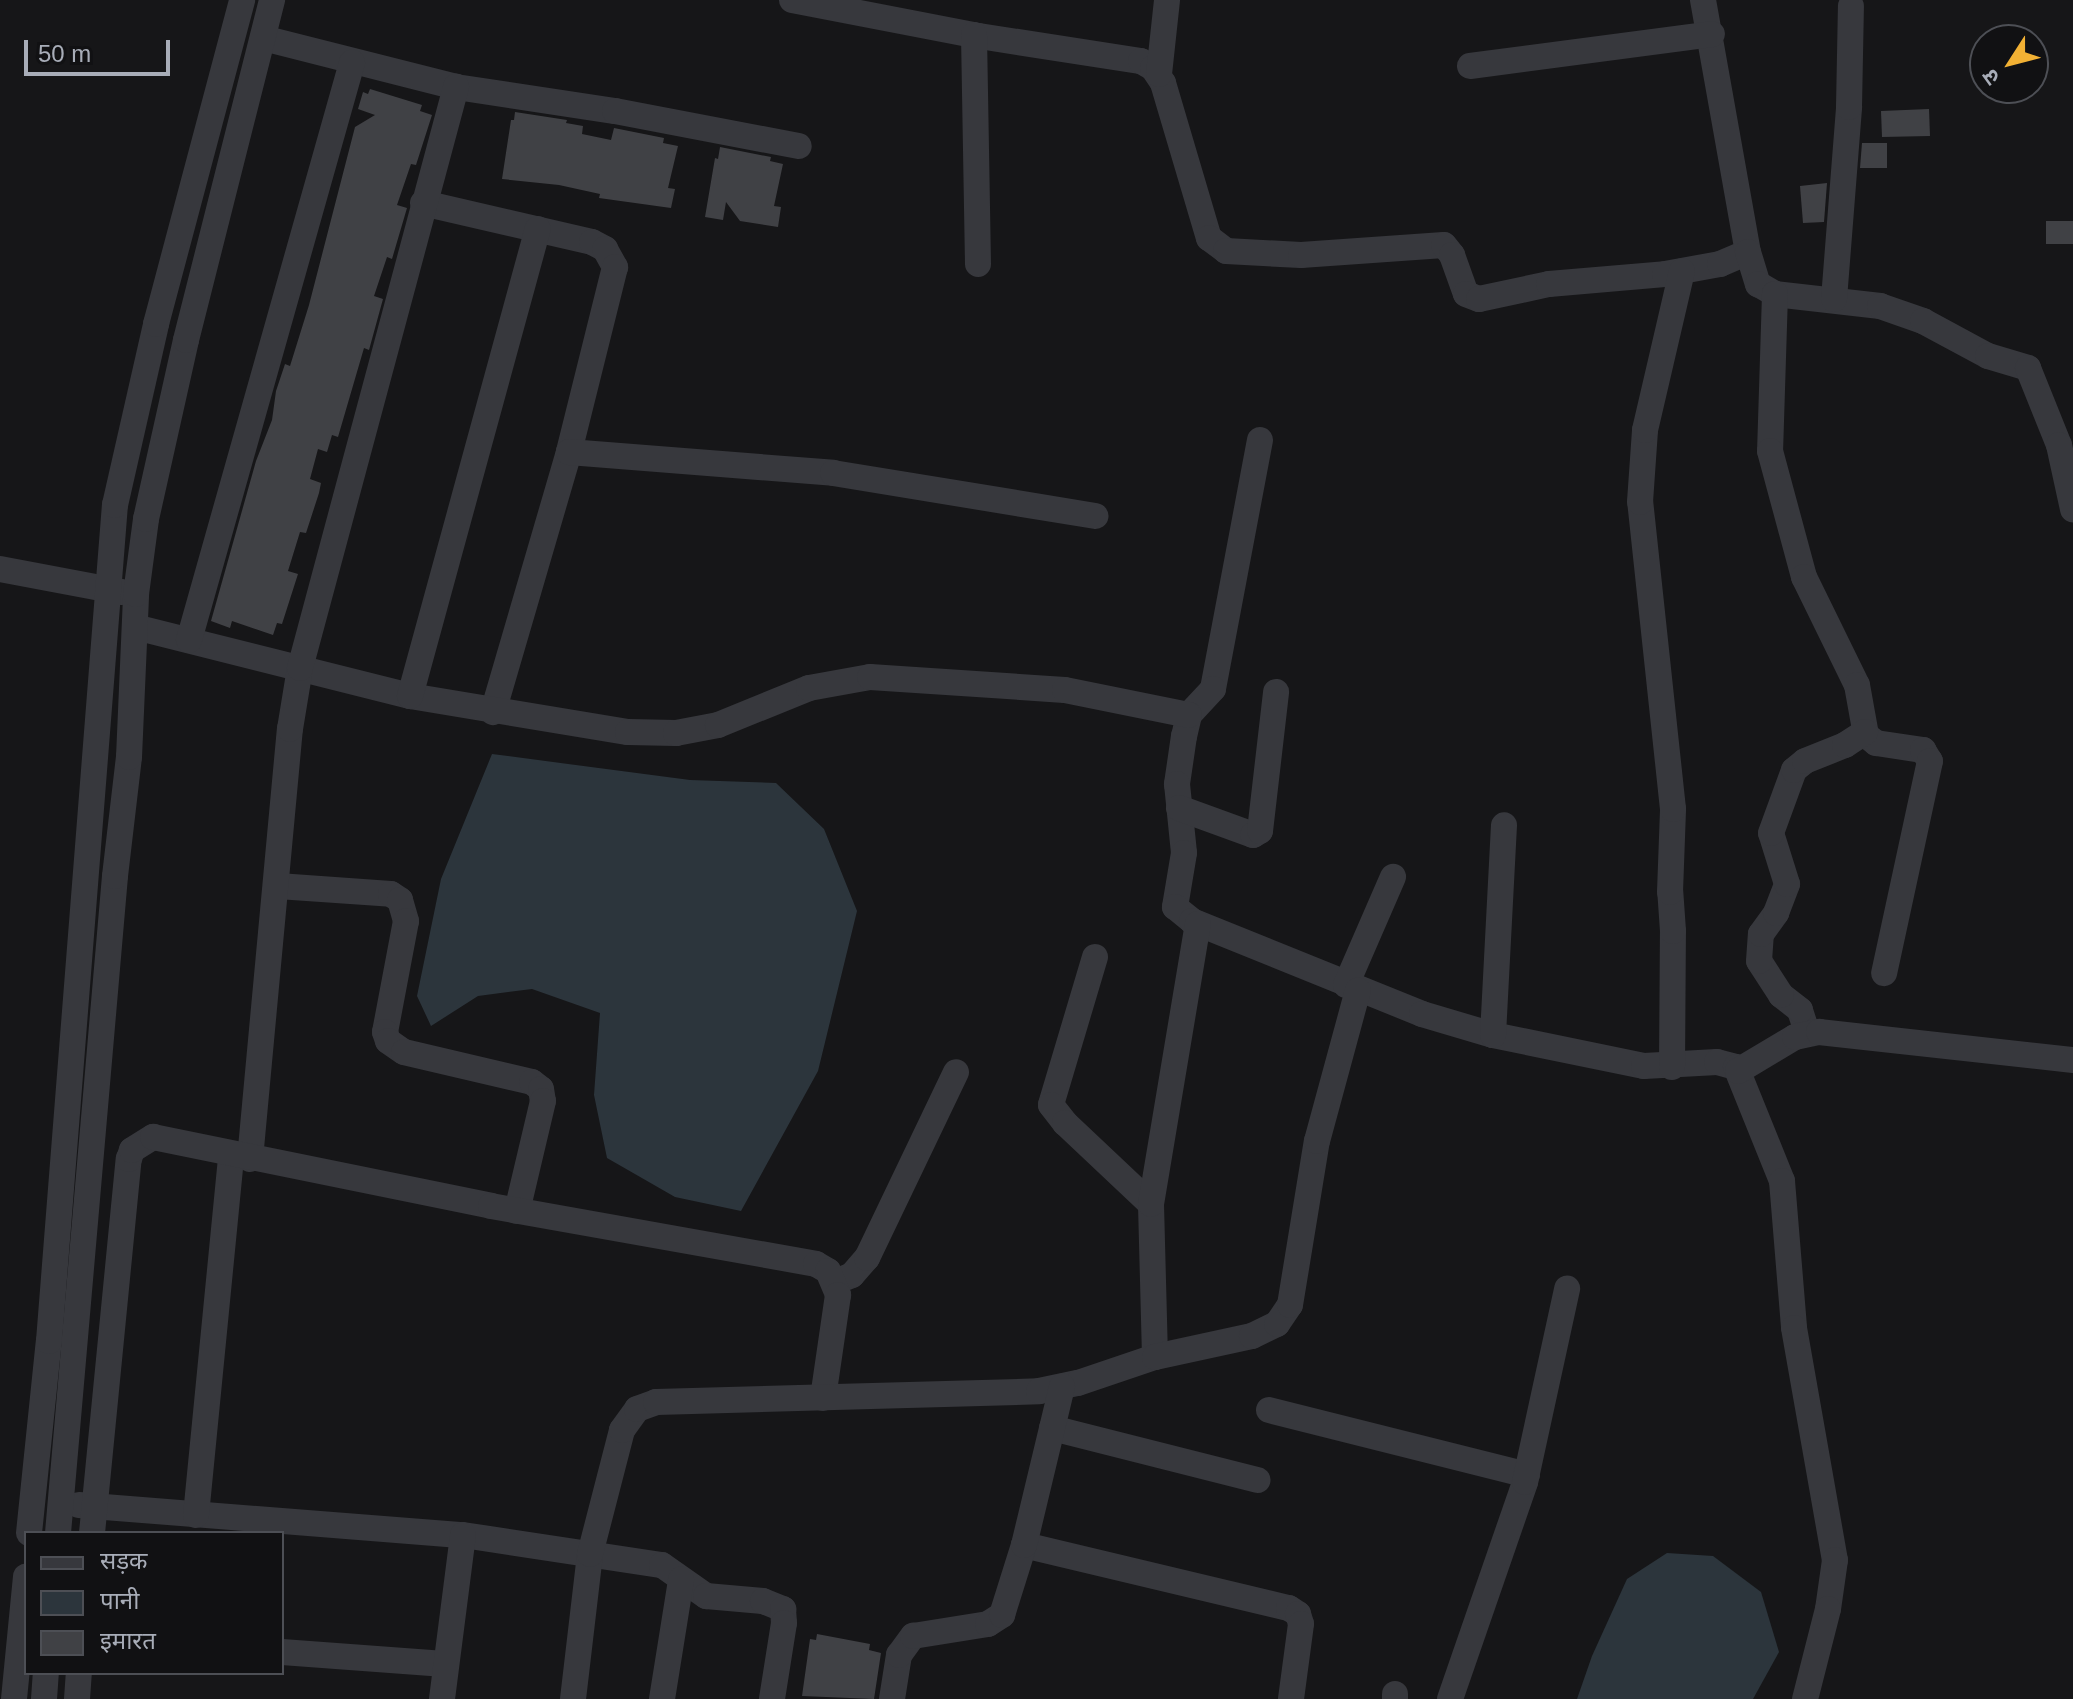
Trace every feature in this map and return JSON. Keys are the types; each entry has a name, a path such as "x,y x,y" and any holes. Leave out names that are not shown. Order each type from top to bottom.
{"street":[{"path":"29,1531 49,1341 106,590 126,446 242,0"},
{"path":"58,1531 115,876 129,757 136,594 146,519 179,371 272,0"},
{"path":"792,0 974,35 1141,61 1159,74"},
{"path":"1167,0 1159,74 1209,238 1226,251 1301,255 1444,245 1452,255 1466,294 1479,299 1549,284 1682,271 1720,264 1748,252"},
{"path":"1703,0 1712,34 1748,252 1758,284 1775,294 1869,304 1906,315 1988,356 2028,368 2059,445 2073,509"},
{"path":"1834,299 1849,107 1851,6"},
{"path":"1470,66 1712,34"},
{"path":"974,35 978,264"},
{"path":"263,38 456,87 615,111 799,146"},
{"path":"189,640 352,63"},
{"path":"196,1515 278,886 290,729 300,668 456,87"},
{"path":"423,203 592,242 605,249 615,267 569,452 493,712"},
{"path":"410,696 538,229"},
{"path":"1672,1067 1674,940 1670,892 1673,809 1640,502 1645,430 1682,271"},
{"path":"1775,294 1770,451 1804,577 1857,685 1865,732 1876,743 1923,750 1930,761 1884,973"},
{"path":"1260,440 1213,689 1189,715 1177,777 1184,853 1175,907 1184,918 1352,988 1422,1014 1493,1035 1622,1062 1672,1067 1728,1062 1738,1071 1782,1181 1794,1328 1835,1560 1828,1609 1805,1699"},
{"path":"569,452 833,473 1095,516"},
{"path":"0,569 136,594"},
{"path":"135,627 410,696 628,732 676,733 718,725 809,688 870,677 1065,690 1189,715"},
{"path":"1179,808 1253,835 1260,831 1276,692"},
{"path":"1807,1032 1800,1010 1781,995 1759,961 1761,934 1776,913 1787,884 1771,833 1794,770 1805,761 1865,732"},
{"path":"1493,1035 1504,825"},
{"path":"573,1699 590,1554 622,1430 637,1409 656,1402 1011,1393 1062,1387 1155,1357 1252,1336 1268,1330 1285,1315 1317,1141 1352,988 1393,877"},
{"path":"278,886 391,894 400,900 406,921 385,1032 388,1041 404,1052 532,1082 541,1089 543,1101 517,1211"},
{"path":"1155,1357 1151,1204 1198,924"},
{"path":"1095,957 1051,1105 1065,1123 1151,1204"},
{"path":"1738,1071 1807,1032 2073,1060"},
{"path":"835,1282 852,1275 867,1258 956,1072"},
{"path":"92,1531 129,1159 132,1150 153,1137 517,1211 816,1264 828,1271 838,1295 823,1398"},
{"path":"1450,1699 1527,1475 1567,1289"},
{"path":"892,1699 899,1655 913,1636 988,1624 1002,1615 1024,1545 1062,1387"},
{"path":"1269,1410 1527,1475"},
{"path":"1052,1428 1258,1480"},
{"path":"32,1498 196,1515 463,1535 662,1565 706,1596 763,1601 783,1609 784,1623 772,1699"},
{"path":"442,1699 463,1535"},
{"path":"1024,1545 1289,1608 1298,1614 1301,1624 1291,1699"},
{"path":"662,1699 681,1580"},
{"path":"14,1699 24,1597"},
{"path":"284,1652 445,1664"},
{"path":"44,1699 46,1675"},
{"path":"77,1699 79,1675"}],"water":[{"path":"492,754 690,780 776,783 824,829 857,911 818,1071 741,1211 675,1197 607,1158 594,1095 600,1013 532,989 478,996 431,1026 417,996 441,879"},
{"path":"1667,1553 1713,1556 1761,1592 1779,1652 1753,1699 1577,1699 1592,1656 1627,1579"}],"building":[{"path":"370,89 422,105 420,111 432,115 416,165 411,164 397,205 407,208 392,259 387,257 374,296 383,299 369,350 364,348 338,437 332,435 327,452 318,449 310,479 321,483 319,493 306,533 300,532 288,571 298,574 282,624 277,623 273,635 232,621 230,628 211,621 256,461 272,420 276,391 285,364 290,366 309,305 355,127 375,115 358,109 363,92 368,94"},
{"path":"1929,109 1930,136 1882,137 1881,111"},
{"path":"515,112 567,120 566,123 583,126 582,134 611,140 614,128 664,138 663,143 678,146 668,188 675,189 671,208 599,198 600,194 559,185 502,179 511,120 514,120"},
{"path":"1862,143 1887,143 1887,168 1860,168"},
{"path":"720,147 771,157 770,161 783,164 774,206 781,207 778,227 740,221 726,202 723,220 705,217 715,158 718,159"},
{"path":"1827,183 1824,222 1803,223 1800,186"},
{"path":"2046,221 2073,221 2073,244 2046,244"},
{"path":"817,1634 870,1644 869,1650 881,1653 874,1699 802,1696 810,1639 816,1640"}]}
